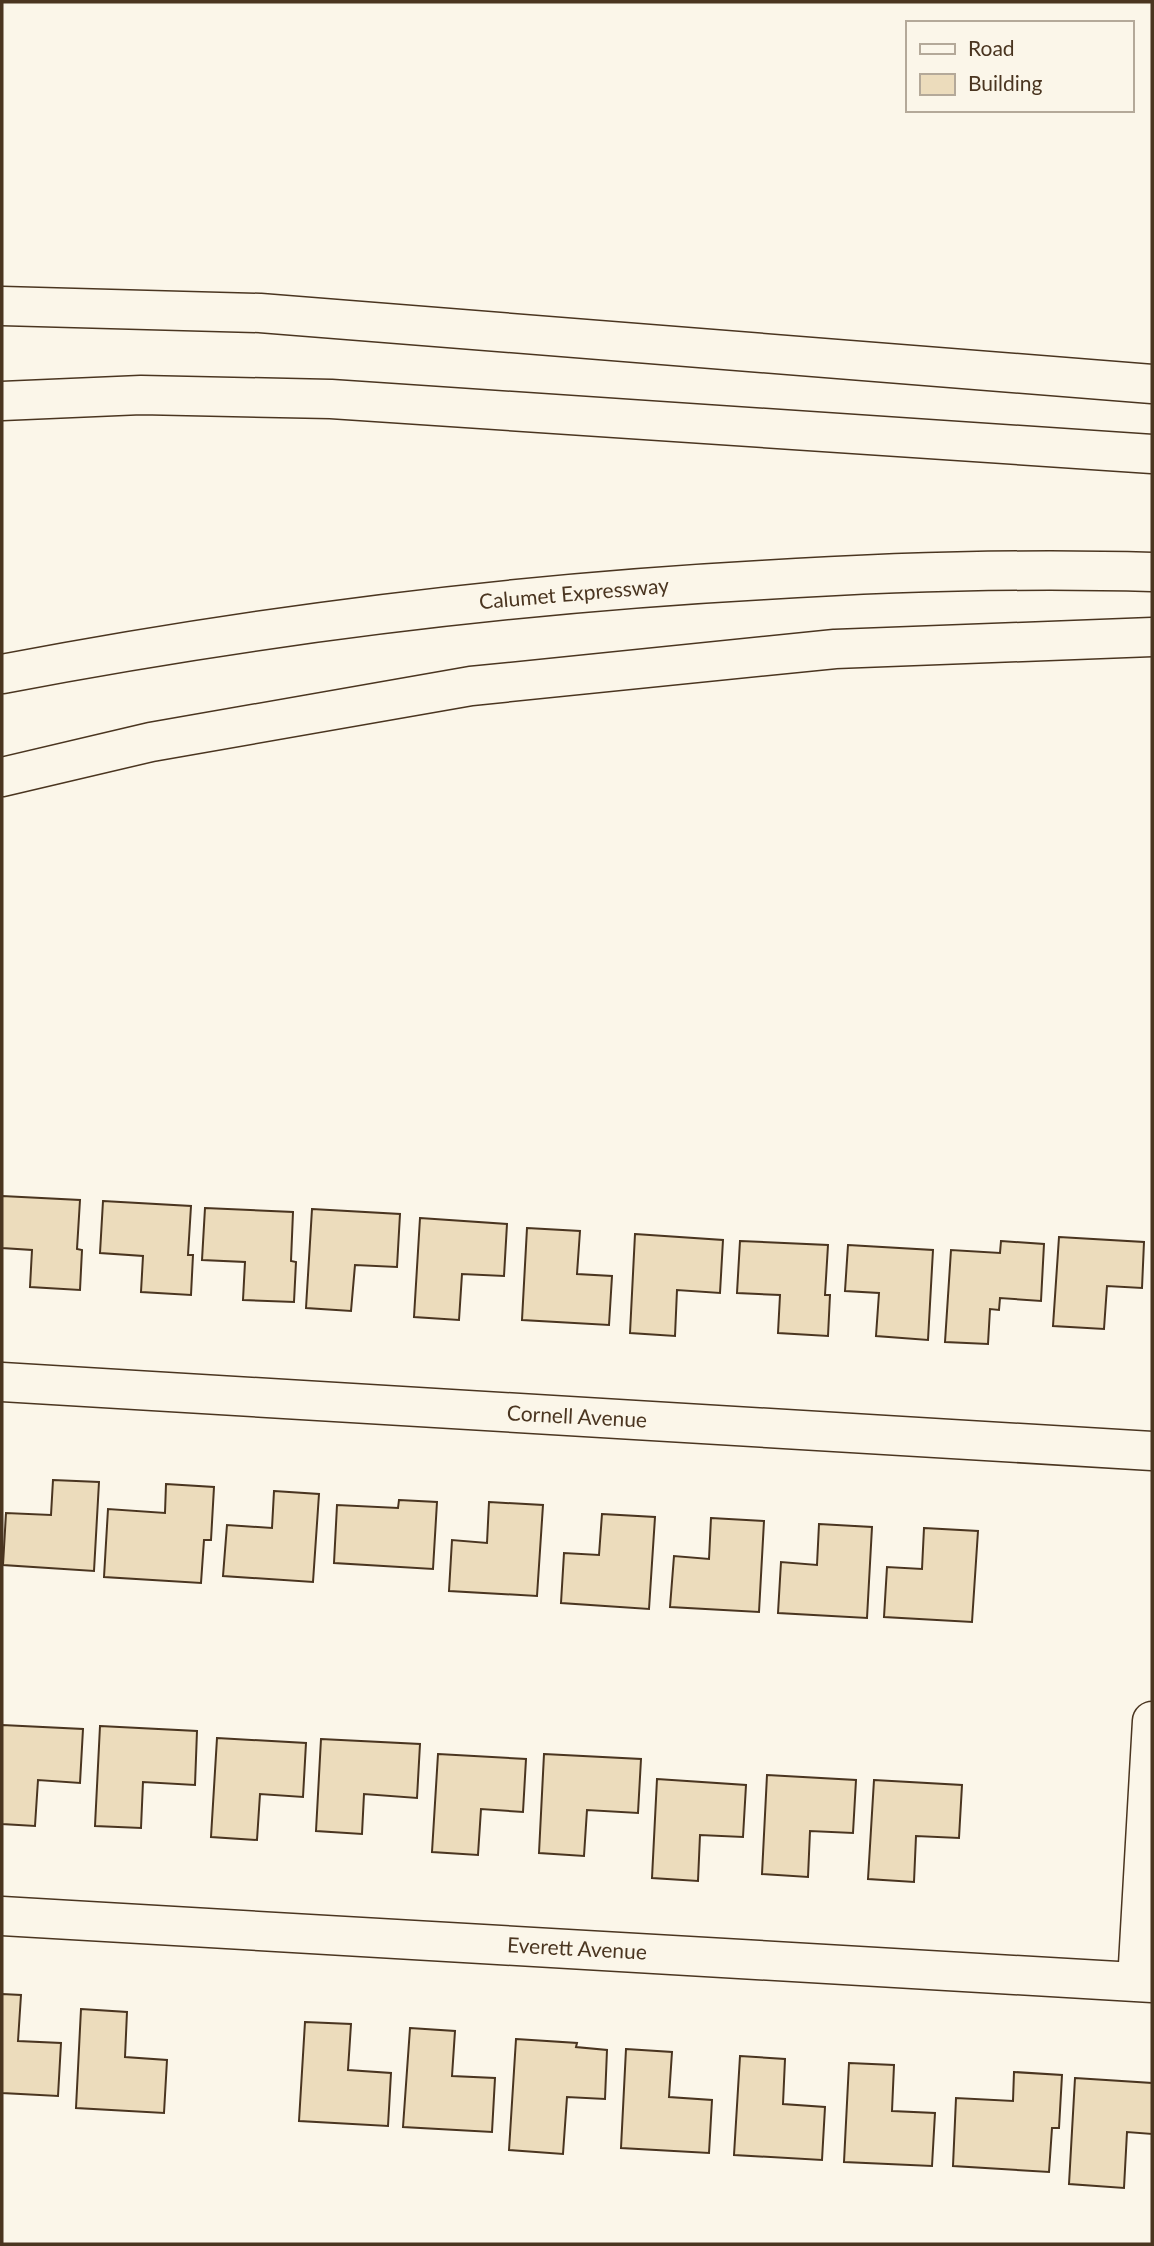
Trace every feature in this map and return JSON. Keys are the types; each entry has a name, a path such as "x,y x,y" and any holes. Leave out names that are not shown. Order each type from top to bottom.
{"main road":[{"path":"2,306 260,313 1152,384"},
{"path":"2,401 141,395 331,399 1152,454"},
{"name":"Calumet Expressway","path":"2,674 138,648 408,609 621,588 874,573 1067,569 1152,572"},
{"path":"2,777 151,742 471,686 835,649 1152,637"},
{"name":"Cornell Avenue","path":"2,1382 1152,1451"},
{"path":"1145,1982 1152,1721"},
{"name":"Everett Avenue","path":"2,1916 1145,1982"}],"building":[{"path":"2,1196 80,1200 77,1249 82,1250 80,1290 30,1287 32,1250 2,1248"},
{"path":"103,1201 191,1206 188,1255 193,1255 191,1295 141,1292 143,1256 100,1253"},
{"path":"205,1208 293,1212 291,1261 296,1262 294,1302 243,1300 245,1262 202,1260"},
{"path":"312,1209 400,1214 397,1267 355,1265 351,1311 306,1308"},
{"path":"420,1218 507,1224 504,1276 462,1274 459,1320 414,1317"},
{"path":"527,1228 580,1231 577,1274 612,1276 609,1325 522,1320"},
{"path":"635,1234 723,1240 720,1293 677,1290 675,1336 630,1333"},
{"path":"1059,1237 1144,1242 1142,1288 1107,1286 1104,1329 1053,1326"},
{"path":"740,1241 828,1245 825,1295 830,1295 828,1336 778,1333 780,1295 737,1293"},
{"path":"1001,1241 1044,1244 1041,1301 1000,1298 999,1310 990,1309 988,1344 945,1342 951,1250 1000,1253"},
{"path":"848,1245 933,1250 928,1340 876,1336 879,1293 845,1291"},
{"path":"53,1480 99,1482 94,1571 3,1565 6,1513 51,1515"},
{"path":"166,1484 214,1487 211,1540 204,1540 201,1583 104,1577 108,1509 165,1513"},
{"path":"274,1491 319,1494 313,1582 223,1576 227,1525 272,1528"},
{"path":"399,1500 437,1502 433,1569 334,1563 337,1505 398,1508"},
{"path":"489,1502 543,1505 537,1596 449,1591 452,1540 487,1543"},
{"path":"602,1514 655,1517 649,1609 561,1603 564,1553 599,1555"},
{"path":"711,1518 764,1521 759,1612 670,1607 674,1556 709,1559"},
{"path":"819,1524 872,1527 867,1618 778,1613 781,1562 817,1565"},
{"path":"924,1528 978,1531 972,1622 884,1617 887,1567 922,1569"},
{"path":"2,1725 83,1729 80,1783 38,1780 35,1826 2,1824"},
{"path":"100,1726 197,1731 195,1785 143,1782 141,1828 95,1826"},
{"path":"217,1738 306,1743 303,1797 260,1794 257,1840 211,1837"},
{"path":"321,1739 420,1744 417,1798 364,1794 362,1834 316,1831"},
{"path":"438,1754 526,1759 523,1812 481,1809 478,1855 432,1852"},
{"path":"544,1754 641,1759 638,1813 587,1810 584,1856 539,1853"},
{"path":"767,1775 856,1780 853,1833 810,1831 808,1877 762,1874"},
{"path":"657,1779 746,1785 743,1837 700,1835 698,1881 652,1878"},
{"path":"874,1780 962,1785 959,1838 916,1836 914,1882 868,1879"},
{"path":"2,1994 21,1995 18,2041 61,2043 58,2096 2,2093"},
{"path":"81,2009 127,2012 125,2057 167,2060 164,2113 76,2108"},
{"path":"305,2022 351,2024 348,2070 391,2073 388,2126 299,2121"},
{"path":"410,2028 455,2031 452,2076 495,2078 492,2132 403,2127"},
{"path":"516,2039 577,2043 576,2047 607,2050 605,2099 567,2097 563,2154 509,2150"},
{"path":"626,2049 672,2052 669,2097 712,2100 709,2153 621,2148"},
{"path":"740,2056 785,2059 783,2104 825,2107 822,2160 734,2155"},
{"path":"849,2063 894,2065 892,2111 935,2113 932,2166 844,2162"},
{"path":"1014,2072 1062,2075 1059,2128 1052,2128 1049,2172 953,2166 956,2098 1013,2101"},
{"path":"1075,2078 1152,2083 1152,2134 1127,2132 1124,2188 1069,2184"}]}
